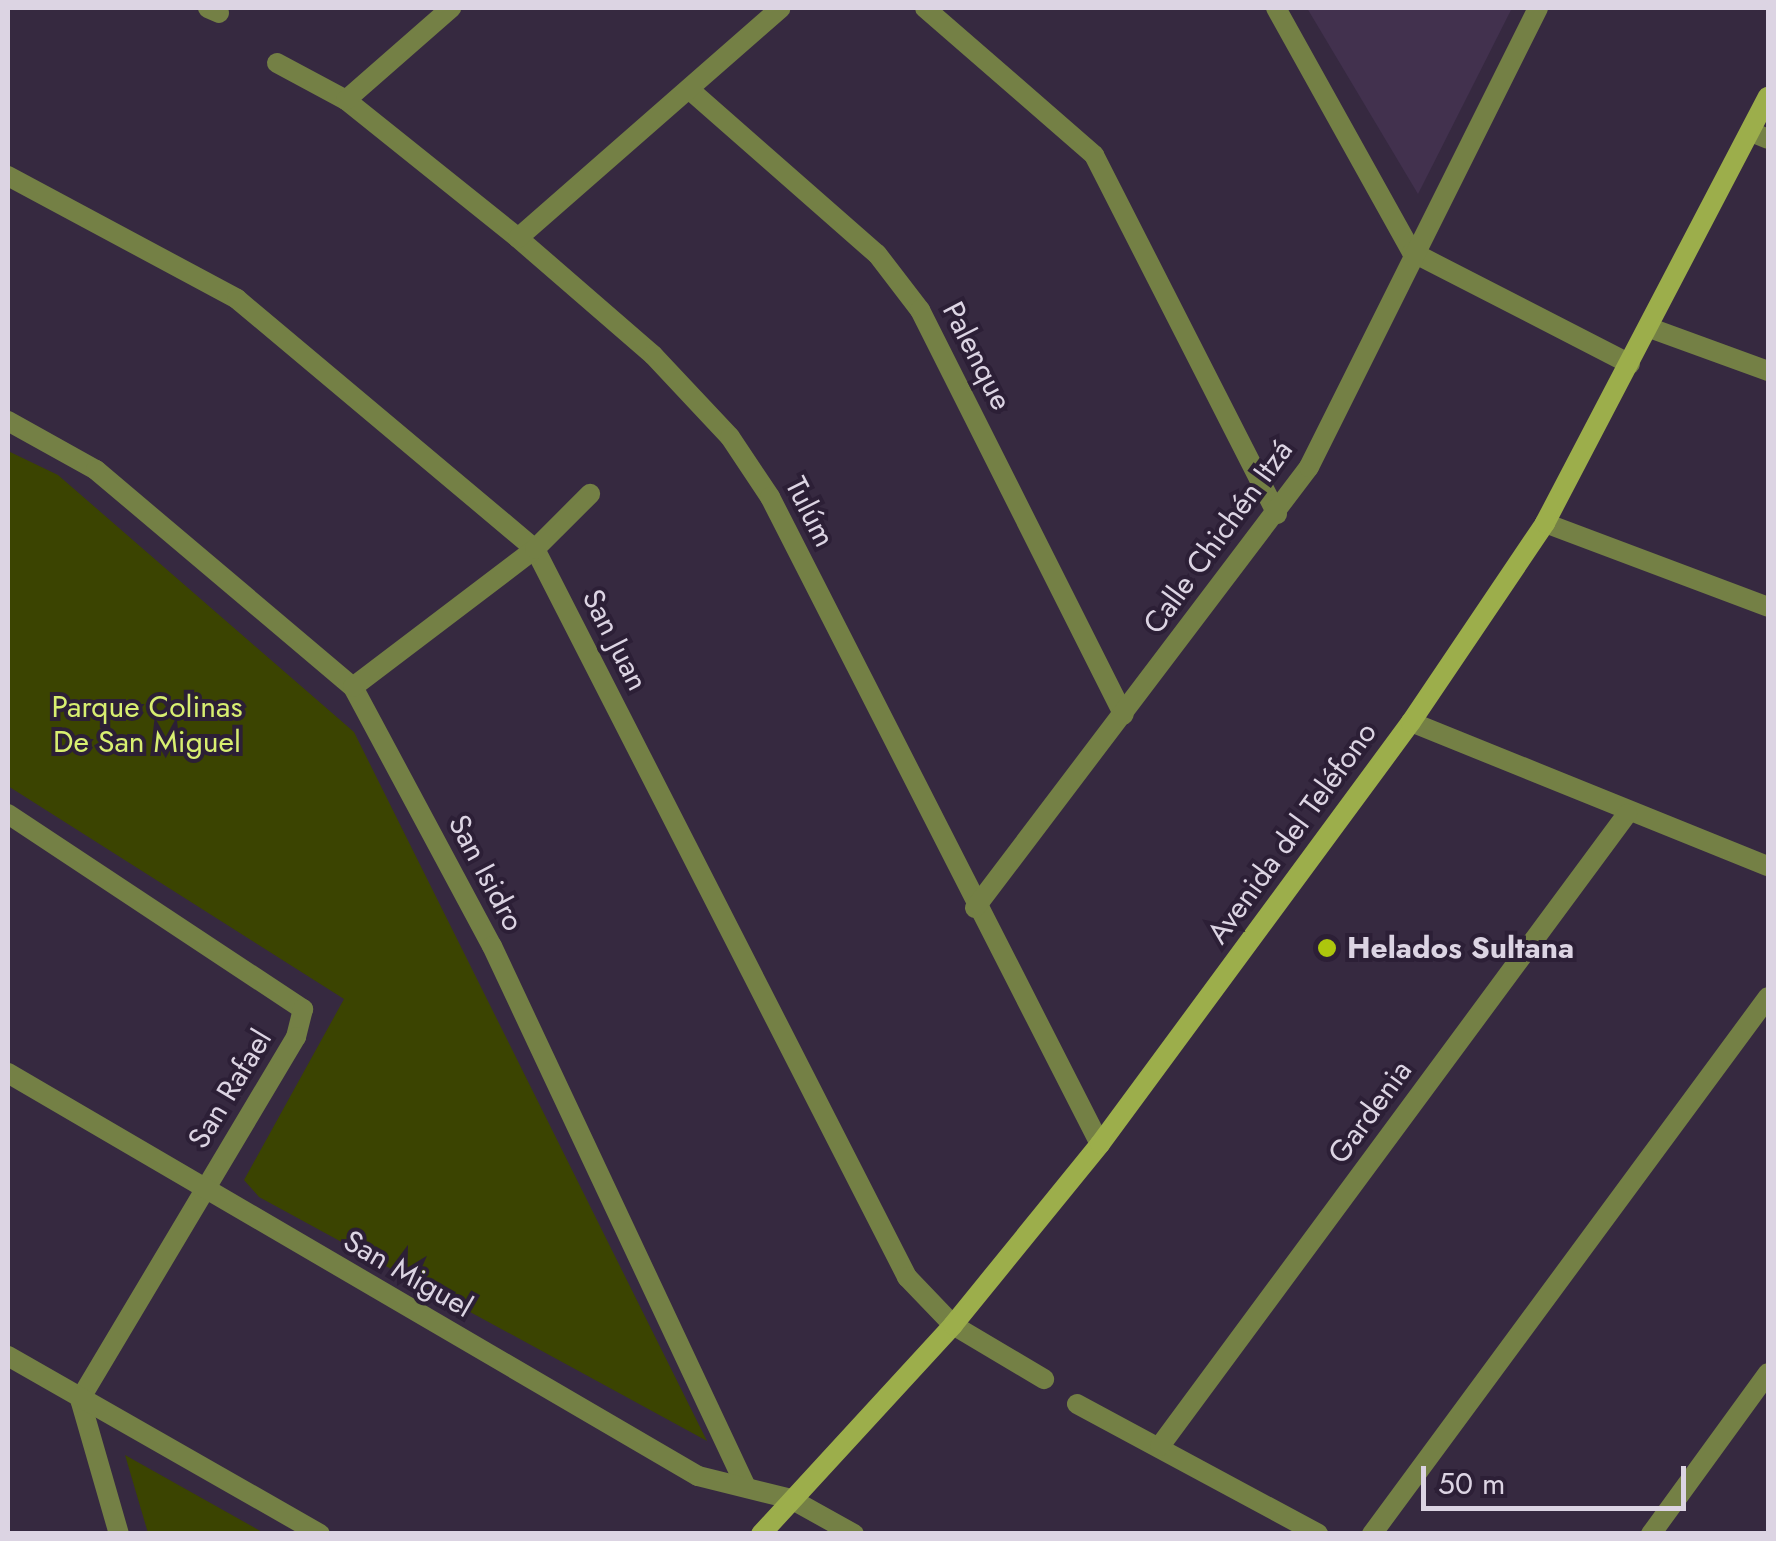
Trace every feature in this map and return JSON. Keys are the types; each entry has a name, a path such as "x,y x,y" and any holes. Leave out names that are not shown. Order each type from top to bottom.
{"street":[{"path":"346,100 451,8"},
{"path":"518,238 781,8"},
{"path":"925,8 1094,155 1277,514"},
{"path":"1276,8 1412,252 1630,364"},
{"name":"Calle Chichén Itzá","path":"975,908 1309,467 1412,252 1538,8"},
{"name":"Tulúm","path":"277,63 346,100 518,238 699,399 753,467 975,908 1100,1144"},
{"name":"Palenque","path":"690,90 877,254 920,310 1124,716"},
{"name":"Avenida del Teléfono","path":"761,1534 952,1325 1100,1144 1411,722 1544,523 1760,136 1768,96"},
{"name":"San Juan","path":"8,176 237,299 535,549 898,1261 952,1325 1044,1379"},
{"path":"1650,328 1768,371"},
{"name":"San Isidro","path":"8,420 96,470 354,687 492,946 746,1487"},
{"path":"354,687 535,549 590,494"},
{"path":"1544,523 1768,607"},
{"path":"1411,722 1627,814 1768,866"},
{"name":"San Rafael","path":"8,814 302,1008 296,1037 80,1399"},
{"name":"Gardenia","path":"1160,1446 1627,814"},
{"path":"1372,1534 1768,997"},
{"name":"San Miguel","path":"8,1074 698,1476 791,1499 854,1534"},
{"path":"8,1356 320,1534"},
{"path":"1650,1534 1768,1372"},
{"path":"80,1399 118,1534"},
{"path":"1077,1404 1318,1534"}],"shaded area":[{"path":"1307,8 1512,8 1418,194"}],"green space":[{"name":"Parque Colinas De San Miguel","path":"8,451 58,475 354,732 707,1441 259,1197 244,1180 344,999 8,786"},
{"path":"125,1455 264,1533 148,1533"}],"place":[{"name":"Helados Sultana","path":"1327,948"}]}
